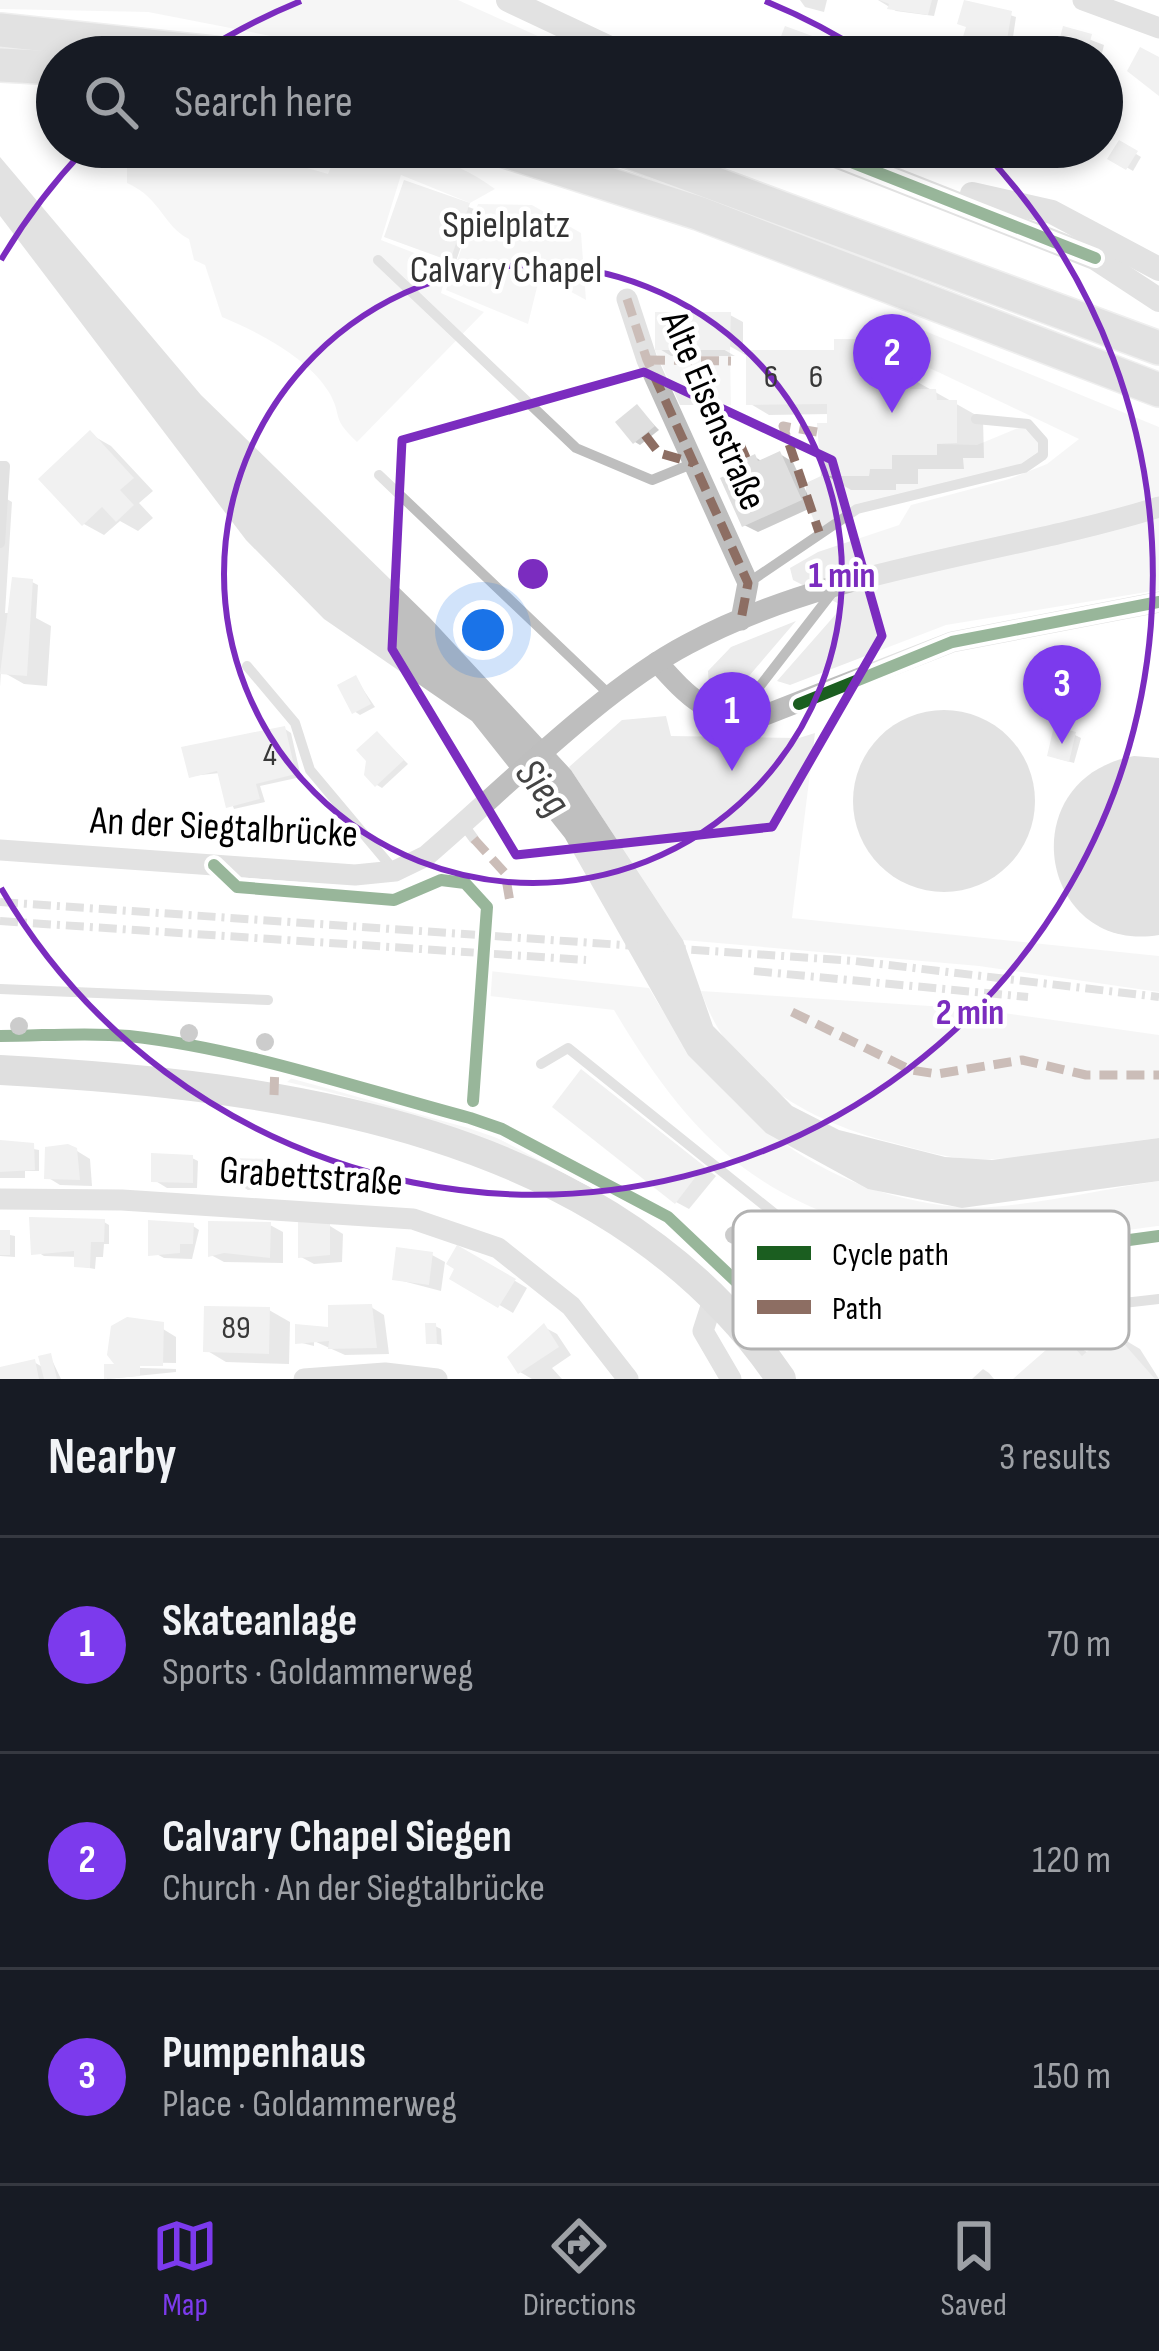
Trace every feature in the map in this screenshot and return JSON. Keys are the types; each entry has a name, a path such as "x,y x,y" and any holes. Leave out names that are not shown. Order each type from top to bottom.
{"highway":[{"path":"0,30 89,36"},
{"path":"0,65 36,67"},
{"path":"558,168 698,213 1159,390"},
{"path":"673,168 1159,348"}],"main road":[{"path":"0,1070 154,1078 260,1093 411,1129 505,1162 593,1206 662,1252 733,1318"},
{"path":"761,1349 781,1379"}],"street":[{"path":"508,0 584,36"},
{"path":"1083,0 1141,8 1159,28"},
{"path":"872,168 1095,258 1159,300"},
{"path":"894,176 1052,212 1159,269"},
{"name":"Alte Eisenstraße","path":"627,299 647,360 748,583"},
{"name":"An der Siegtalbrücke","path":"0,850 355,875 395,871 469,831 657,662 741,620 836,589 1148,510 1159,495"},
{"path":"741,620 748,583"},
{"path":"657,662 692,702 734,719 760,718 952,642 1159,602"},
{"name":"Grabettstraße","path":"0,1198 122,1200 413,1219 498,1247 571,1306 628,1379"},
{"path":"714,1297 703,1331 731,1379"},
{"path":"304,1379 385,1373 437,1379"}],"lane":[{"path":"378,260 576,448 652,480 694,463"},
{"path":"748,583 857,509 1024,468 1043,455 1043,441 1028,424 976,419"},
{"path":"0,466 5,466 0,543"},
{"path":"379,475 613,697"},
{"path":"734,719 836,589"},
{"path":"247,666 295,724 310,770 395,871"},
{"path":"0,988 268,1000"},
{"path":"541,1064 568,1048 771,1211"},
{"path":"1129,1302 1159,1299"}],"highlighted area":[{"path":"644,372 832,460 882,636 772,827 516,855 392,649 402,440"}],"green space":[{"path":"0,0 458,0 538,36 271,36 148,12 0,9"},
{"path":"127,168 307,168 328,174 330,168 460,168 495,189 470,203 401,175 381,240 448,266 441,293 484,312 357,442 340,422 330,394 309,369 266,338 222,317 205,265 194,260 189,239 147,196 127,183"},
{"name":"Spielplatz Calvary Chapel","path":"478,204 532,205 581,233 586,300 540,275 528,324 446,290"},
{"path":"891,317 1159,427 1159,590 946,625 790,685 777,681 843,606 793,580 790,568 818,552 899,525 911,505 1047,464 1079,439 879,344"},
{"path":"655,350 730,350 731,405 680,405"},
{"path":"1028,424 1043,441 1043,455 1024,468 857,509 819,532 806,502 806,483 821,476 869,476 870,469 891,469 892,455 936,455 937,444 977,445"},
{"path":"796,621 743,683 719,691 709,685 708,671 731,647"},
{"path":"666,716 671,736 799,738 815,733 792,918 1159,956 1159,992 979,966 683,940 569,767 622,720"},
{"path":"490,971 649,988 676,1031 740,1106 815,1163 859,1184 906,1198 978,1208 1159,1181 1159,1229 1129,1235 1129,1211 821,1211 747,1170 711,1140 678,1104 614,1010 489,996"},
{"path":"701,991 976,1009 1159,1035 1159,1138 981,1160 944,1156 863,1134 803,1109 753,1072 714,1022"},
{"path":"294,1076 474,1127 647,1210 661,1224 525,1157 385,1107 287,1082"}],"water":[{"name":"Sieg","path":"0,157 201,395 429,617 571,770 683,940 713,1026 792,1106 839,1130 945,1157 992,1160 1159,1138 1159,1181 962,1208 868,1189 766,1133 688,1055 565,838 472,721 324,619 246,540 0,216"},
{"path":"944,710 979,717 1008,737 1028,766 1035,801 1028,836 1008,865 979,885 944,892 909,885 880,865 860,836 853,801 860,766 880,737 909,717"},
{"path":"1134,756 1159,758 1159,935 1119,934 1087,919 1066,893 1055,862 1056,828 1068,796 1094,771"}],"building":[{"path":"879,0 932,0 928,15 887,9 889,4"},
{"path":"964,0 1012,11 1008,36 963,36 966,27 957,24"},
{"path":"785,26 812,36 781,36"},
{"path":"1063,26 1092,34 1091,36 1060,36"},
{"path":"1140,47 1159,57 1159,96 1127,71"},
{"path":"1123,142 1138,151 1126,170 1123,168"},
{"path":"404,180 470,203 450,261 384,237"},
{"path":"655,312 731,312 730,350 655,350"},
{"path":"834,339 878,339 879,365 892,373 910,372 910,389 936,389 937,400 957,400 957,443 937,444 937,455 892,455 892,469 870,469 869,476 821,476 817,423 827,423 827,404 746,405 746,350 834,350"},
{"path":"637,404 655,426 633,444 615,422"},
{"path":"90,430 134,478 120,490 134,505 116,522 102,507 82,526 38,479"},
{"path":"780,451 802,500 742,527 720,478 741,468 738,462 755,454 758,461"},
{"path":"12,577 33,579 27,676 0,674"},
{"path":"356,675 371,704 352,714 337,685"},
{"path":"285,726 296,774 256,784 260,799 226,808 217,771 189,778 181,747"},
{"path":"1054,726 1076,732 1069,762 1047,756"},
{"path":"377,731 404,760 375,787 364,775 366,761 356,750"},
{"path":"581,1069 704,1166 675,1204 552,1107"},
{"path":"0,1140 34,1143 35,1170 0,1172"},
{"path":"68,1144 77,1148 80,1180 44,1179 45,1147"},
{"path":"151,1153 193,1155 193,1183 151,1182"},
{"path":"233,1158 267,1159 267,1185 231,1184"},
{"path":"29,1217 105,1219 104,1242 91,1242 90,1268 74,1267 74,1251 31,1255"},
{"path":"148,1220 194,1223 193,1244 180,1244 180,1253 148,1256"},
{"path":"208,1221 271,1222 270,1258 224,1253 208,1257"},
{"path":"298,1222 330,1223 330,1255 298,1258"},
{"path":"0,1230 10,1230 10,1255 0,1255"},
{"path":"457,1245 516,1279 498,1308 449,1279 454,1269 446,1264"},
{"path":"396,1247 433,1252 429,1285 392,1280"},
{"path":"372,1304 377,1348 328,1349 329,1341 295,1344 295,1324 328,1327 328,1305"},
{"path":"204,1306 270,1307 269,1354 203,1352"},
{"path":"127,1317 164,1322 163,1366 140,1366 140,1376 104,1379 104,1364 114,1364 107,1355 111,1326"},
{"path":"425,1323 436,1323 437,1344 426,1344"},
{"path":"544,1323 559,1347 518,1374 507,1357"},
{"path":"1047,1349 1076,1349 1082,1356 1090,1349 1129,1349 1155,1379 1013,1379"},
{"path":"51,1353 57,1379 44,1379 38,1356"},
{"path":"35,1359 39,1379 0,1379 0,1367"}],"railway":[{"path":"0,902 855,961 1159,997"},
{"path":"0,921 586,960"},
{"path":"754,971 1028,997"}],"marked path":[{"path":"627,299 647,360 748,583 741,620"},
{"path":"647,360 731,361"},
{"path":"817,432 783,426 819,532"},
{"path":"645,435 659,453 694,463"},
{"path":"740,444 746,458"},
{"path":"474,839 505,873 510,902"},
{"path":"792,1012 911,1070 937,1074 1022,1060 1086,1075 1159,1075"},
{"path":"274,1095 275,1062"}],"cycle path":[{"path":"866,168 1095,258"},
{"path":"799,704 952,642 1159,602"},
{"path":"214,865 237,887 394,900 441,880 465,883 487,907 473,1101"},
{"path":"0,1036 113,1035 172,1042 301,1071 470,1118 502,1129 668,1217 733,1279"},
{"path":"1129,1240 1159,1236"}],"place":[{"name":"Calvary Chapel Siegen","path":"892,413"},
{"name":"Pumpenhaus","path":"1062,744"},
{"name":"Skateanlage","path":"732,771"}]}
